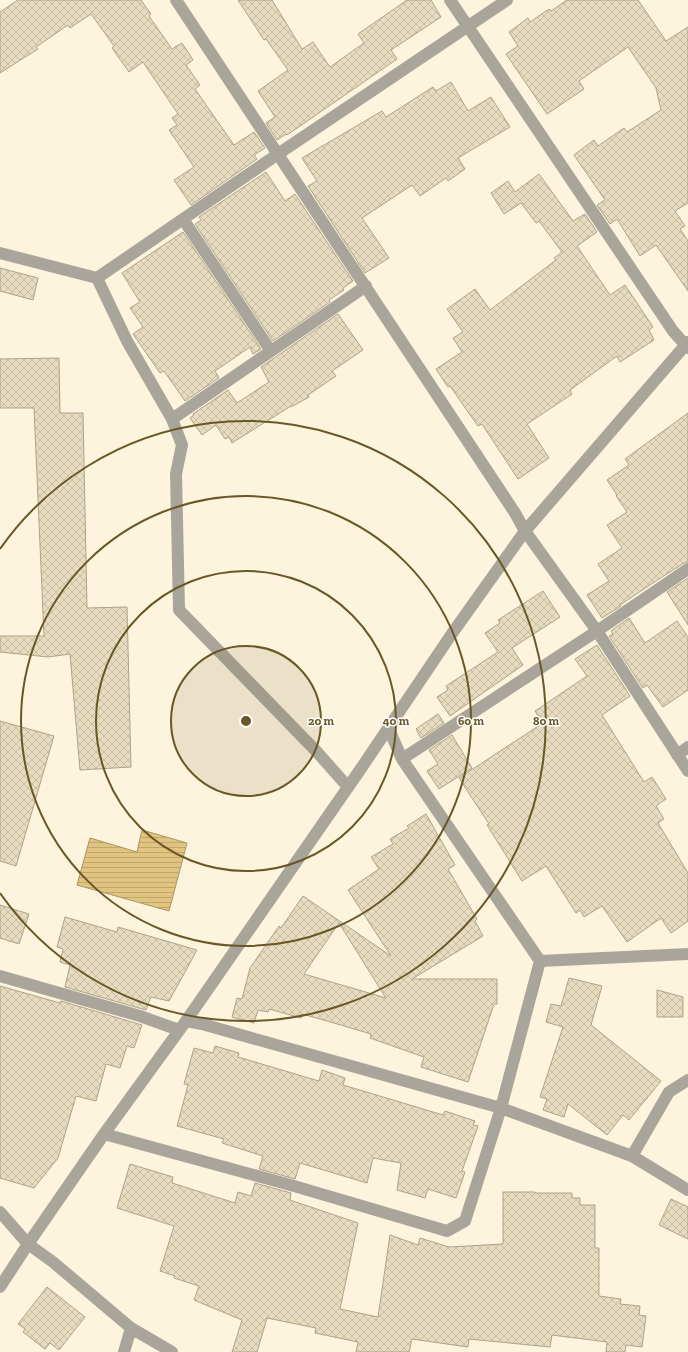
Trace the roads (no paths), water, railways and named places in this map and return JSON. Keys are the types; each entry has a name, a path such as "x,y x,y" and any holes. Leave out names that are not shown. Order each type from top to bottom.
{"street":[{"path":"176,0 366,286 515,513 525,531 597,631 688,771"},
{"path":"0,1287 104,1134 183,1025 451,635 525,531 687,345 673,331 450,0"},
{"path":"0,253 98,278 278,154 507,0"},
{"path":"183,219 271,351"},
{"path":"98,278 127,341 172,419 182,445 176,474 180,610 317,752 348,787"},
{"path":"172,419 366,286"},
{"path":"402,759 597,631 688,568"},
{"path":"104,1134 294,1186 447,1231 466,1220 501,1108 540,960 402,759 388,727"},
{"path":"677,755 688,747"},
{"path":"540,960 688,954"},
{"path":"0,976 140,1016 183,1025 202,1024 501,1108 632,1156 688,1190"},
{"path":"632,1156 669,1092 688,1080"},
{"path":"0,1212 28,1244 53,1262 131,1328 172,1352"},
{"path":"124,1352 131,1328"}]}
